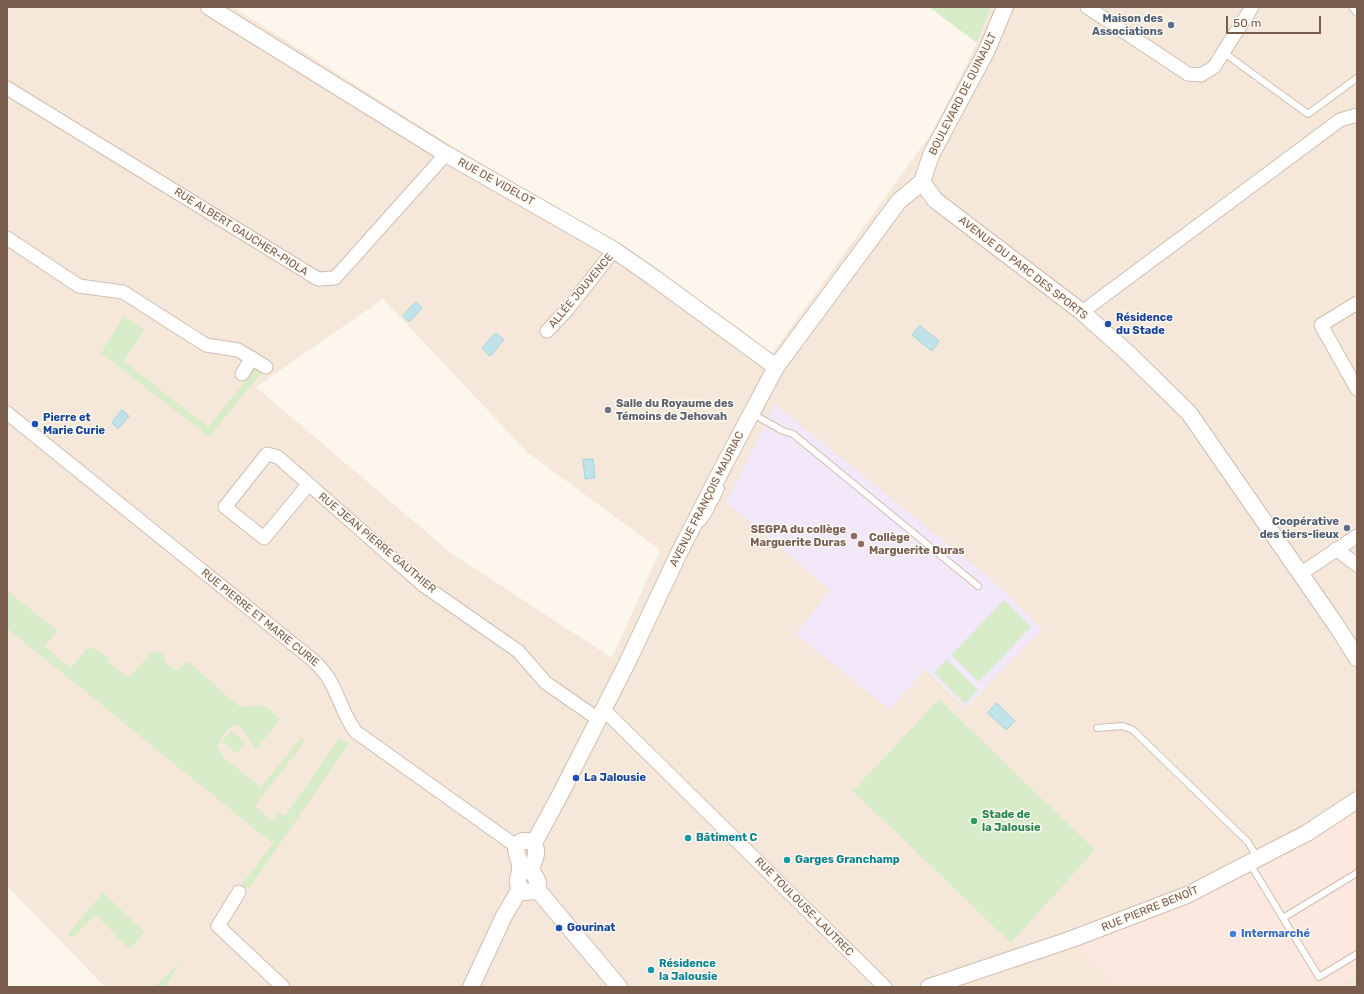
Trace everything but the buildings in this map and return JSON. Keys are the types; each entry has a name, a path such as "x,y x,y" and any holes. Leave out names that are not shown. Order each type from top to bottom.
{"street":[{"name":"RUE DE VIDELOT","path":"209,7 446,154 614,250 776,367"},
{"name":"BOULEVARD DE QUINAULT","path":"922,182 931,155 987,50 1005,7"},
{"path":"1087,7 1188,74 1201,75 1214,67 1252,7"},
{"name":"RUE ALBERT GAUCHER-PIOLA","path":"7,88 318,279 335,278 446,154"},
{"path":"1082,312 1340,120 1357,114"},
{"name":"AVENUE DU PARC DES SPORTS","path":"922,182 935,200 1082,312 1131,356 1189,413 1357,658"},
{"name":"AVENUE FRANÇOIS MAURIAC","path":"536,888 538,884 537,880 531,870 537,854 537,849 534,843 628,661 679,553 754,418 776,367 899,201 922,182"},
{"path":"7,238 79,286 123,292 206,345 238,350 266,367"},
{"name":"ALLÉE JOUVENCE","path":"547,331 567,310 614,250"},
{"path":"1357,303 1321,325 1357,388"},
{"path":"242,374 252,358"},
{"name":"RUE PIERRE ET MARIE CURIE","path":"7,413 314,661 323,670 331,682 349,724 356,732 516,846"},
{"name":"RUE JEAN PIERRE GAUTHIER","path":"308,484 264,538 225,507 267,454 278,457 423,585 518,652 546,683 600,714"},
{"path":"1300,574 1357,536"},
{"path":"1336,549 1357,565"},
{"name":"RUE TOULOUSE-LAUTREC","path":"600,714 885,987"},
{"name":"RUE PIERRE BENOÎT","path":"928,987 1024,956 1132,917 1187,895 1307,833 1357,800"},
{"path":"520,889 517,881 520,865 516,846 522,841 534,843"},
{"path":"520,889 530,892 536,888 615,986"},
{"path":"471,987 504,916 520,889"},
{"path":"239,892 218,926 284,987"}],"lane":[{"path":"1352,7 1357,13"},
{"path":"1223,52 1308,114 1357,78"},
{"path":"754,418 793,434 978,586"},
{"path":"679,553 707,516 725,480"},
{"path":"1097,728 1123,726 1133,730 1248,842 1254,861 1283,918 1319,977 1357,954"},
{"path":"1283,918 1357,873"}],"shaded area":[{"path":"7,7 233,7 442,140 620,245 771,355 933,131 977,43 991,7 1357,7 1357,987 105,987 7,886","holes":["383,299 527,452 660,550 612,658 451,553 256,387"]},
{"name":"Collège Marguerite Duras","path":"775,404 999,586 1042,630 965,708 925,669 890,710 796,634 830,590 726,502"},
{"path":"1357,806 1357,975 1337,987 1118,987 1075,947 1205,893"}],"green space":[{"path":"929,7 991,7 977,43"},
{"path":"124,316 145,329 124,361 208,427 245,382 245,377 248,373 257,367 263,371 209,437 101,353"},
{"path":"7,591 58,631 44,646 70,668 87,649 94,648 110,659 108,662 128,678 152,652 162,653 166,663 176,671 187,661 240,707 258,705 266,707 275,714 280,719 256,750 240,725 235,725 228,729 217,746 225,759 261,787 301,738 305,741 255,806 272,820 279,813 285,816 339,739 349,743 249,889 242,884 273,844 7,628"},
{"path":"1004,600 1031,627 979,682 951,655"},
{"path":"947,659 978,690 965,704 934,673"},
{"name":"Stade de la Jalousie","path":"939,699 1095,850 1011,943 853,791"},
{"path":"231,731 246,742 237,754 222,742"},
{"path":"103,892 144,932 130,950 96,915 72,938 68,934"},
{"path":"181,962 165,987 153,987 155,986"}],"water":[{"path":"416,302 422,308 409,322 403,316"},
{"path":"920,326 939,341 932,351 912,335"},
{"path":"496,333 504,340 490,356 482,348"},
{"path":"122,410 129,416 118,429 112,423"},
{"path":"593,459 595,478 585,479 583,460"},
{"path":"997,703 1015,721 1006,730 988,713"}],"place":[{"name":"Maison des Associations","path":"1171,25"},
{"name":"Résidence du Stade","path":"1108,324"},
{"name":"Salle du Royaume des Témoins de Jehovah","path":"608,410"},
{"name":"Pierre et Marie Curie","path":"35,424"},
{"name":"Coopérative des tiers-lieux","path":"1347,528"},
{"name":"SEGPA du collège Marguerite Duras","path":"854,536"},
{"name":"Collège Marguerite Duras","path":"861,544"},
{"name":"La Jalousie","path":"576,778"},
{"name":"Stade de la Jalousie","path":"974,821"},
{"name":"Bâtiment C","path":"688,838"},
{"name":"Garges Granchamp","path":"787,860"},
{"name":"Gourinat","path":"559,928"},
{"name":"Intermarché","path":"1233,934"},
{"name":"Résidence la Jalousie","path":"651,970"}]}
